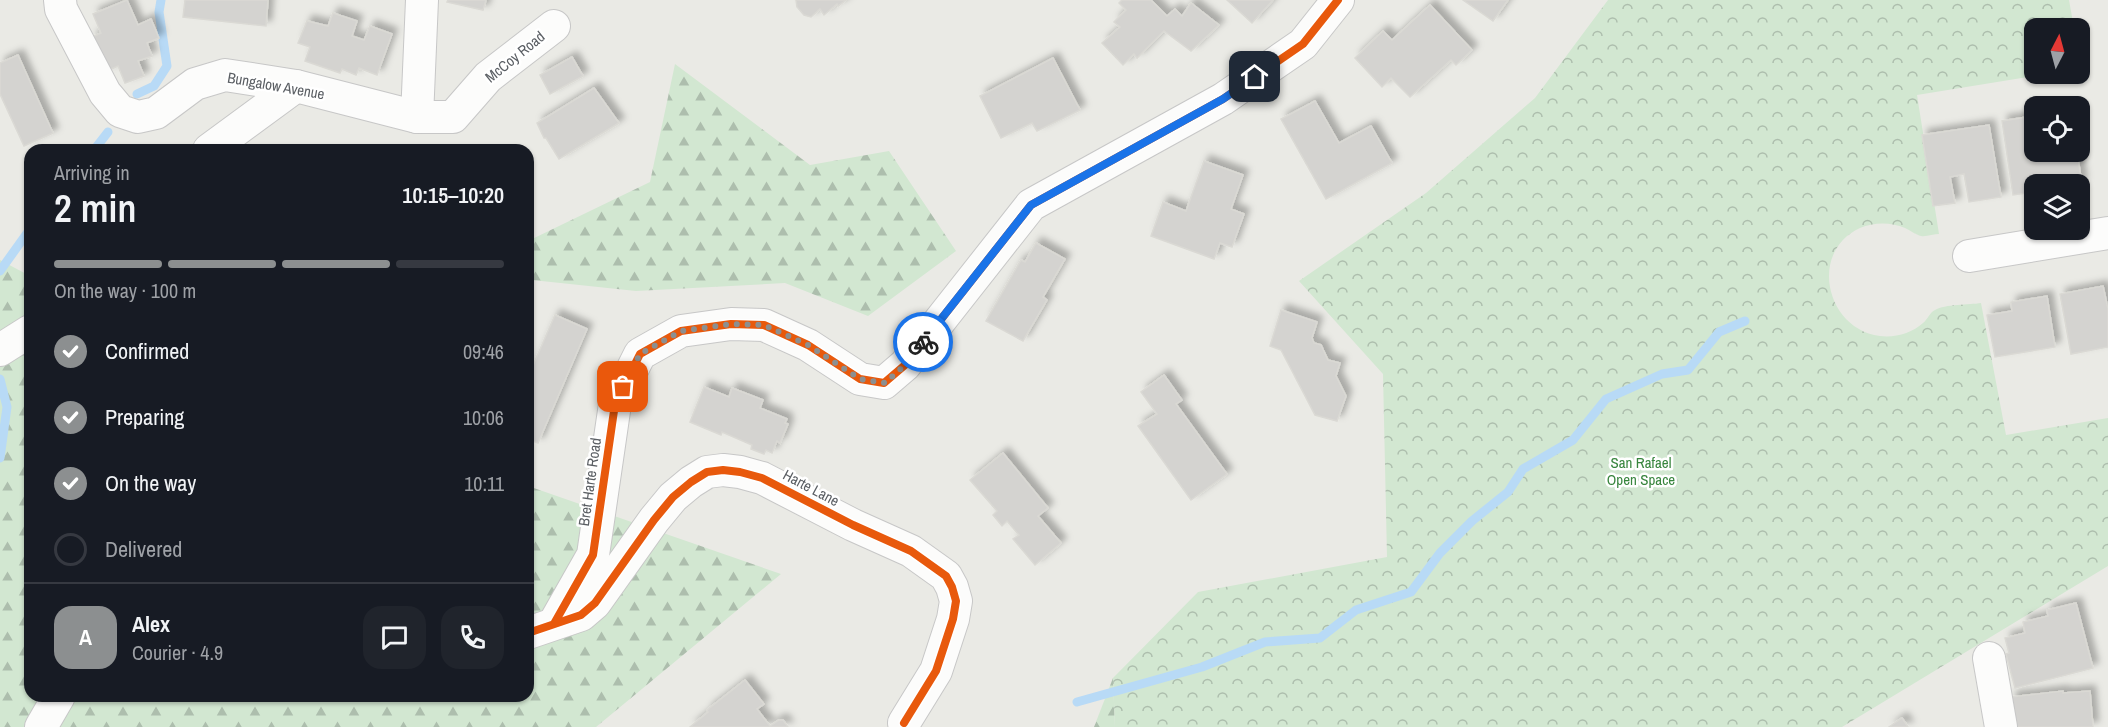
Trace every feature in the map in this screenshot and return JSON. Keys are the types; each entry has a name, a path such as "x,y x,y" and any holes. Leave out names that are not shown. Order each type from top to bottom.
{"street":[{"name":"Bungalow Avenue","path":"60,0 61,9 105,93 120,111 138,117 156,114 195,84 225,75 296,86 417,117"},
{"path":"417,117 422,0"},
{"name":"Bret Harte Road","path":"542,628 593,555 615,404 640,354 681,331 731,324 764,325 808,345 860,379 885,383 905,365 1031,205 1223,99 1303,44 1338,0"},
{"name":"McCoy Road","path":"417,117 453,117 488,77 554,26"},
{"path":"217,144 296,86"},
{"path":"1969,256 2108,233"},
{"path":"0,350 24,335"},
{"name":"Harte Lane","path":"542,628 581,615 595,603 654,520 673,497 691,482 707,472 723,470 762,478 853,525 911,551 946,576 956,601 953,619 936,671 904,723"},
{"path":"1989,658 2001,727"},
{"path":"41,727 56,702"}],"green space":[{"name":"San Rafael Open Space","path":"1608,0 2069,0 2072,18 2024,18 2024,78 1917,95 1939,234 1921,236 1900,226 1888,224 1860,228 1844,239 1834,254 1829,271 1830,288 1836,305 1847,320 1862,330 1880,336 1909,332 1919,327 1932,312 1939,308 1981,303 2006,435 2108,418 2108,566 1842,727 1115,727 1113,678 1198,592 1387,557 1383,374 1299,281 1426,193 1535,98"},
{"path":"675,64 810,165 889,151 956,251 868,316 785,283 636,291 534,280 534,238 650,182"},
{"path":"0,260 24,273 24,702 534,702 534,488 781,574 596,727 0,727"},
{"path":"1113,678 1115,727 1094,727"}],"building":[{"path":"127,0 138,25 151,19 159,38 147,43 152,56 138,61 144,76 125,83 118,66 107,71 92,37 101,33 93,14"},
{"path":"185,0 268,0 266,26 183,17"},
{"path":"448,0 486,0 483,10 447,2"},
{"path":"796,0 846,0 824,15 820,9 811,17 804,15 797,7"},
{"path":"1122,0 1151,0 1167,16 1175,9 1182,16 1191,3 1219,25 1191,51 1164,31 1137,58 1134,54 1123,65 1102,43 1120,27 1114,22 1126,10 1119,3"},
{"path":"1227,0 1273,0 1252,23"},
{"path":"1463,0 1508,0 1493,21"},
{"path":"1430,5 1472,50 1456,65 1451,60 1410,97 1391,78 1382,87 1355,58 1383,31 1392,40"},
{"path":"333,13 357,21 352,36 364,40 370,26 392,34 377,75 359,68 356,75 342,69 340,73 305,61 310,47 298,43 307,21 328,26"},
{"path":"18,55 53,133 24,144 24,146 0,94 0,63"},
{"path":"572,57 583,76 550,94 540,75"},
{"path":"1053,58 1080,110 1037,131 1032,123 1001,138 980,96"},
{"path":"594,88 619,123 559,159 544,138 537,123"},
{"path":"1315,101 1339,143 1371,126 1392,163 1326,199 1281,119"},
{"path":"2024,118 2024,162 2079,162 2080,174 2024,174 2024,193 2013,195 2002,121"},
{"path":"1989,125 2001,197 1969,202 1964,174 1950,177 1955,203 1933,206 1922,135"},
{"path":"1204,161 1243,175 1231,209 1244,214 1232,247 1220,243 1214,259 1151,236 1163,202 1186,211"},
{"path":"1036,243 1065,259 1043,297 1047,300 1023,341 986,321 1021,260 1025,262"},
{"path":"2103,286 2108,309 2108,347 2071,354 2060,294"},
{"path":"2047,296 2055,347 1995,357 1987,315 2012,311 2011,302"},
{"path":"1281,310 1317,322 1312,338 1314,343 1321,345 1328,360 1340,363 1336,376 1346,396 1337,421 1315,415 1281,350 1270,346"},
{"path":"555,315 587,329 538,443 534,441 534,363"},
{"path":"1164,375 1182,400 1176,404 1227,474 1191,500 1138,426 1157,414 1141,392"},
{"path":"704,387 729,397 732,388 763,400 760,408 787,419 785,423 788,424 780,443 777,441 772,453 766,450 764,454 751,449 752,445 722,432 721,435 690,422"},
{"path":"1003,453 1048,508 1038,516 1061,543 1035,565 1013,539 1019,535 1007,521 1002,526 993,515 997,511 970,480"},
{"path":"2076,603 2093,668 2015,688 2006,654 2009,653 2005,638 2025,633 2023,622 2048,616 2047,610"},
{"path":"745,680 764,704 757,709 770,726 783,720 788,727 690,727 708,712 707,710"},
{"path":"2063,691 2063,693 2090,691 2093,727 2014,727 2011,697"},
{"path":"1902,718 1908,727 1889,727"}],"waterway":[{"path":"137,94 154,86 167,66 159,12 161,0"},
{"path":"99,144 108,132"},
{"path":"0,271 24,237"},
{"path":"1077,702 1202,667 1265,642 1320,638 1356,610 1411,592 1440,553 1472,521 1508,492 1523,469 1573,440 1606,399 1662,374 1688,370 1719,332 1745,321"},
{"path":"0,379 7,407 0,458"}],"cycle path":[{"path":"555,622 593,555 615,404 640,354 681,331 731,324 764,325 808,345 860,379 884,383 905,365 1031,205 1223,99 1303,44 1338,0"},
{"path":"534,631 581,615 595,603 654,520 673,497 691,482 707,472 723,470 740,472 762,478 853,525 911,551 946,576 956,601 953,619 936,671 904,723"}],"way so far":[{"path":"623,387 640,354 681,331 731,324 764,325 808,345 860,379 885,383 905,365 923,342"}],"route":[{"path":"923,342 1031,205 1223,99 1255,77"}]}
